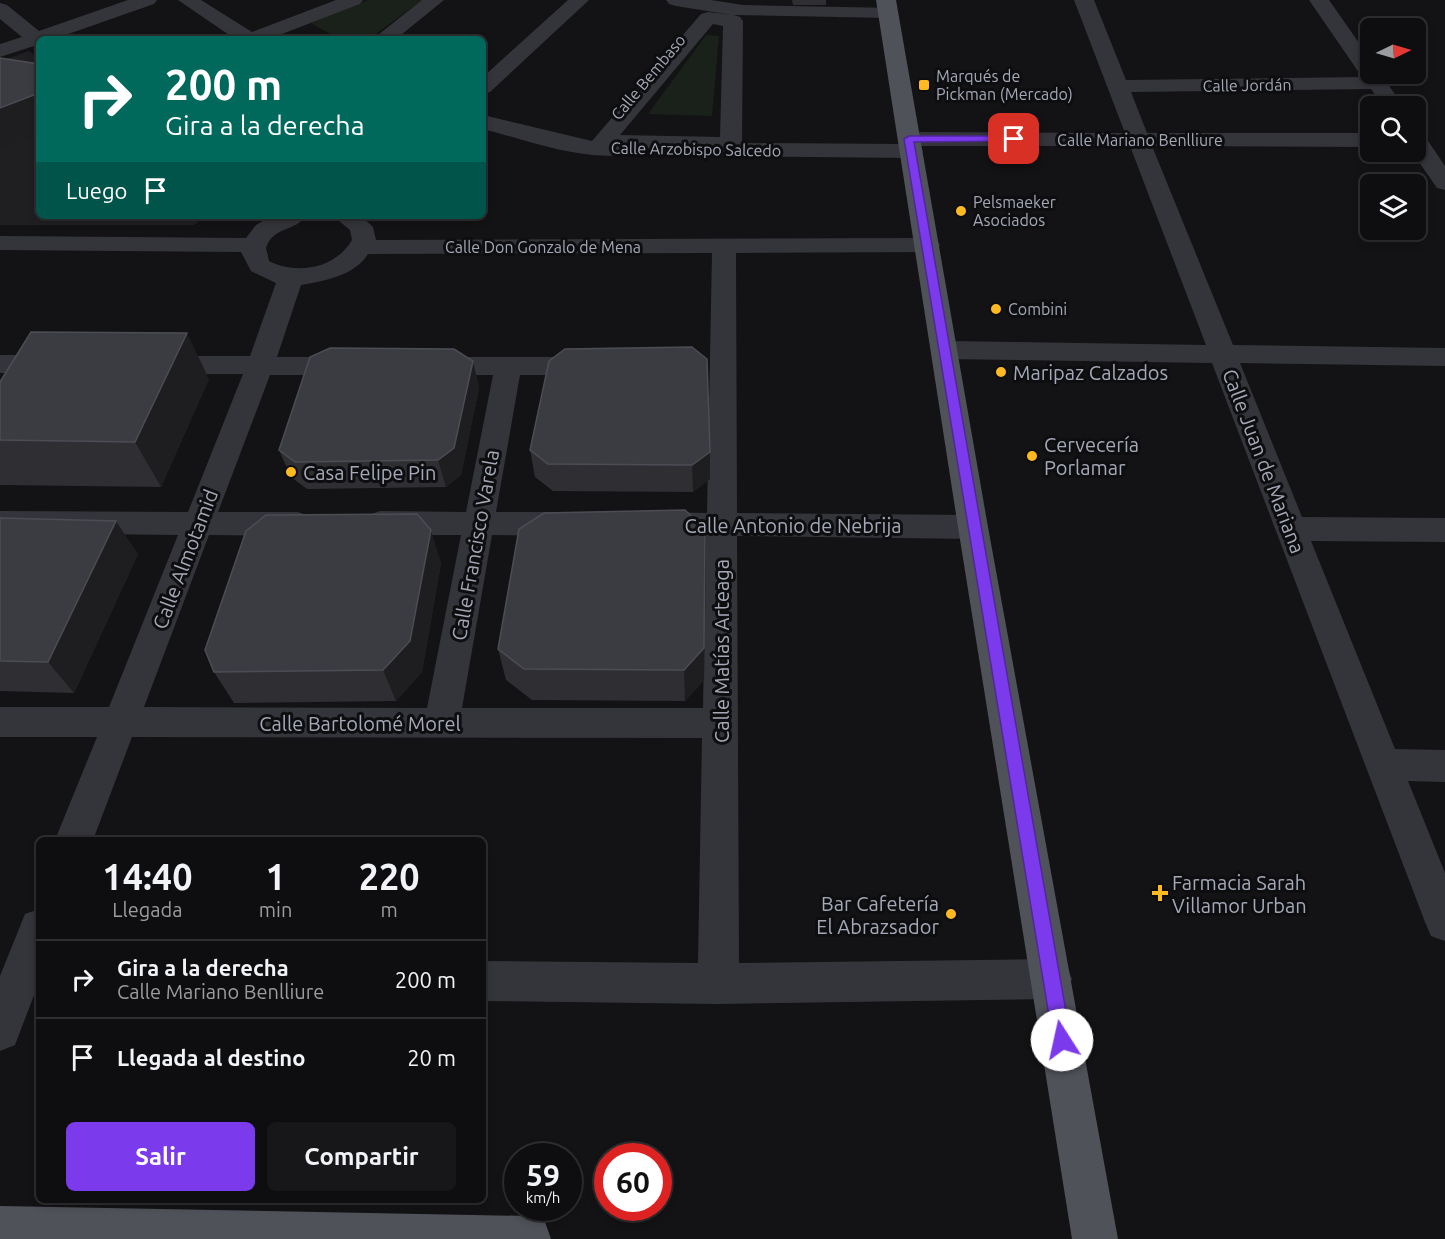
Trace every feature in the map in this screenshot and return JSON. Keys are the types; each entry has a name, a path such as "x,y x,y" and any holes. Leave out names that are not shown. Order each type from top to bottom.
{"main road":[{"path":"887,6 973,527 1095,1239"},
{"path":"0,1229 528,1239"}],"street":[{"path":"48,36 147,0"},
{"path":"188,0 245,36"},
{"path":"258,36 353,0"},
{"path":"387,36 434,0"},
{"path":"486,85 579,0"},
{"path":"676,0 708,5 738,16"},
{"name":"Calle Juan de Mariana","path":"1084,0 1445,922"},
{"path":"1319,0 1360,59"},
{"name":"Calle Bembaso","path":"587,148 708,5"},
{"path":"738,16 731,144 603,141 708,18 887,6"},
{"path":"0,9 36,39"},
{"path":"738,16 741,149"},
{"path":"0,51 36,40"},
{"name":"Calle Jordán","path":"1118,86 1360,83"},
{"name":"Calle Arzobispo Salcedo","path":"486,123 587,148 741,149 910,145"},
{"name":"Calle Mariano Benlliure","path":"910,145 1138,140 1360,140"},
{"path":"1426,141 1445,141"},
{"path":"1426,155 1445,183"},
{"path":"279,219 259,237 254,245 253,254 257,263 265,270 291,277 327,273 343,266 363,247 365,236 362,227 350,219"},
{"path":"0,243 254,245"},
{"name":"Calle Don Gonzalo de Mena","path":"363,247 928,245"},
{"name":"Calle Matías Arteaga","path":"718,984 721,524 711,366 724,246"},
{"name":"Calle Almotamid","path":"75,837 260,366 291,277"},
{"path":"945,350 1445,357"},
{"path":"5,392 11,364 84,364"},
{"path":"131,365 616,366"},
{"name":"Calle Francisco Varela","path":"442,723 508,366"},
{"path":"0,522 594,524"},
{"name":"Calle Antonio de Nebrija","path":"628,524 973,527"},
{"path":"1290,529 1445,530"},
{"name":"Calle Bartolomé Morel","path":"0,722 720,723"},
{"path":"1384,765 1445,766"},
{"path":"0,1030 36,935"},
{"path":"486,981 718,984 1051,979"}],"shaded area":[{"path":"368,0 422,0 373,36 334,36 311,23"},
{"path":"706,35 719,36 712,116 648,114"},
{"path":"29,51 36,57 36,219 202,219 194,225 0,225 0,61"}],"building":[{"path":"0,58 36,64 36,94 0,108"},
{"path":"31,332 187,333 135,442 0,440 0,382"},
{"path":"692,347 707,359 710,452 692,465 548,464 530,450 549,361 565,349"},
{"path":"330,348 454,349 473,361 454,448 438,460 295,462 279,450 310,357"},
{"path":"685,510 705,529 704,648 684,670 524,669 498,649 519,529 544,513"},
{"path":"417,514 431,530 410,641 383,670 214,672 205,650 246,531 266,515"},
{"path":"0,518 116,521 48,662 0,661"}],"place":[{"name":"Marqués de Pickman (Mercado)","path":"924,85"},
{"name":"Pelsmaeker Asociados","path":"961,211"},
{"name":"Combini","path":"996,309"},
{"name":"Maripaz Calzados","path":"1001,372"},
{"name":"Cervecería Porlamar","path":"1032,456"},
{"name":"Casa Felipe Pin","path":"291,472"},
{"name":"Farmacia Sarah Villamor Urban","path":"1160,893"},
{"name":"Bar Cafetería El Abrazsador","path":"951,914"}],"route":[{"path":"1014,139 909,139 973,527 1062,1040"}]}
